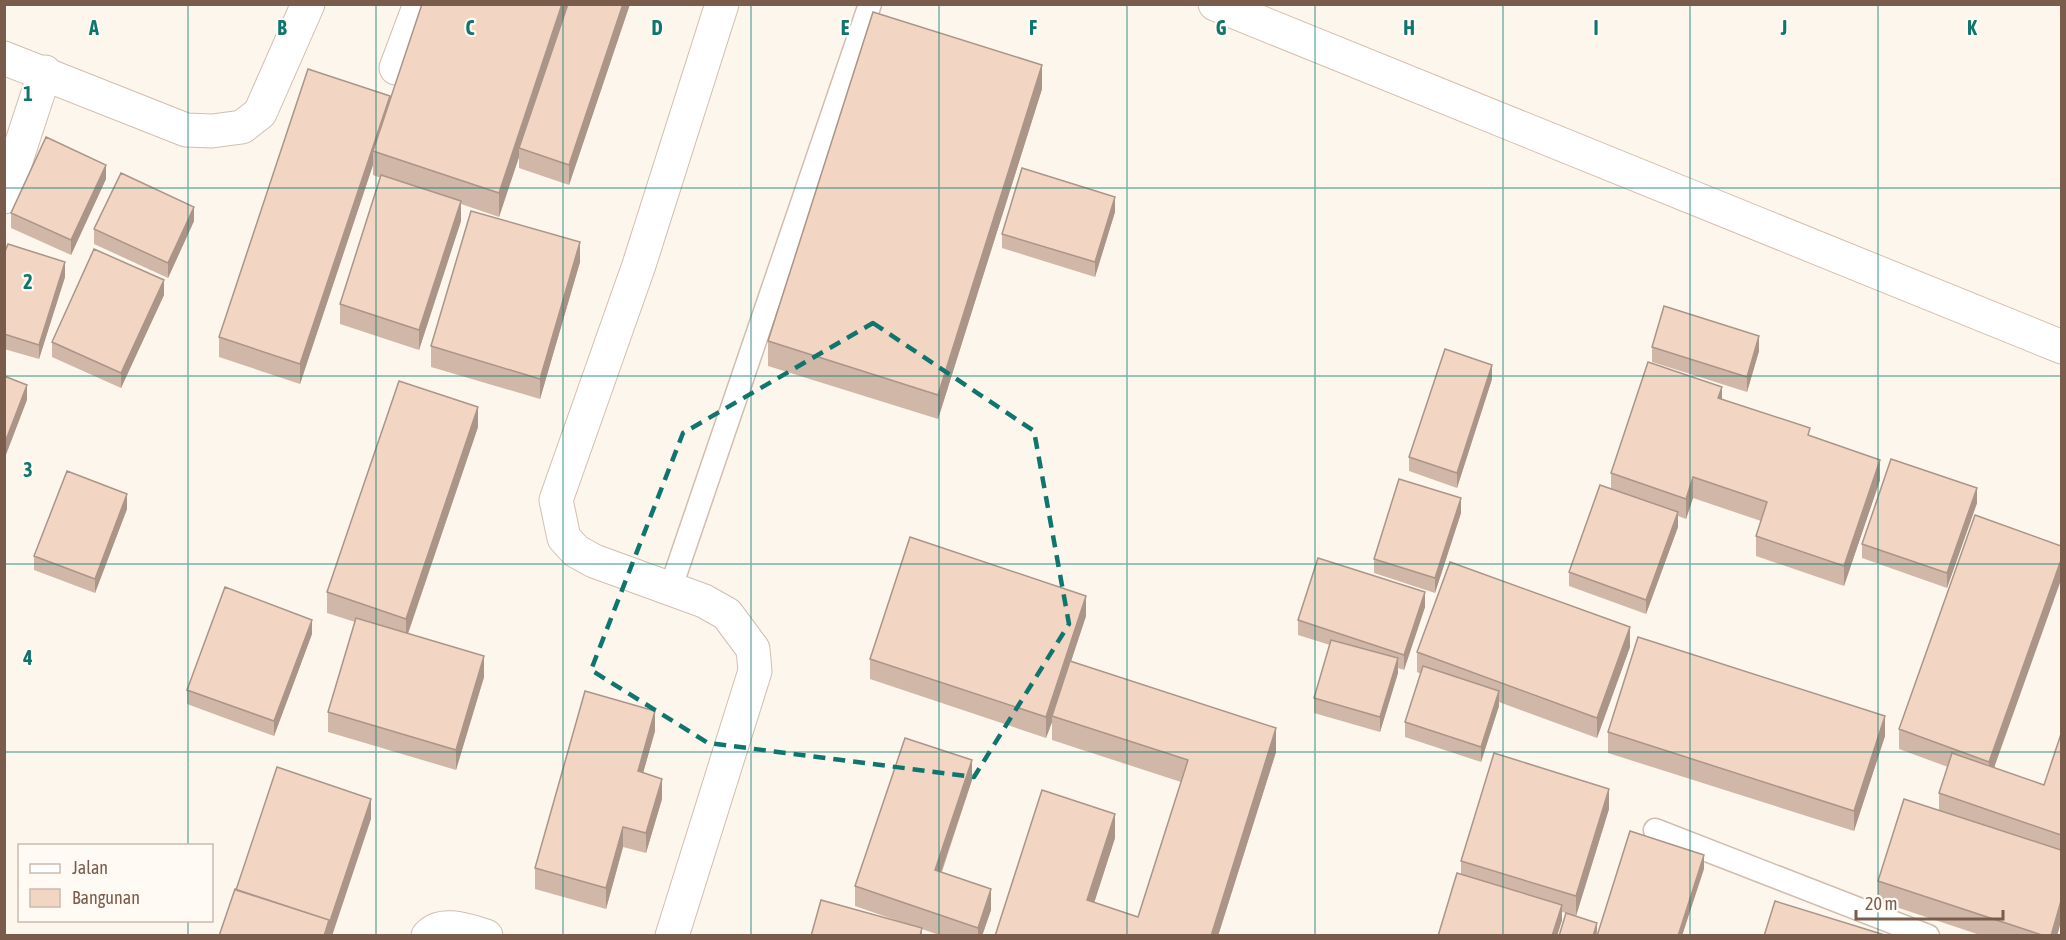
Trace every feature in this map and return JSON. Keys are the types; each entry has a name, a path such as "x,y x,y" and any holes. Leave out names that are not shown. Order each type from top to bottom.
{"street":[{"path":"4,58 45,72 139,113 186,130 212,131 242,127 260,113 308,4"},
{"path":"396,68 420,4"},
{"path":"672,936 755,671 753,650 727,614 671,587 594,561 576,552 564,538 558,520 556,500 639,265 722,4"},
{"path":"1215,4 2061,347"},
{"path":"4,197 45,72"},
{"path":"428,936 432,931 454,927 486,936"}],"lane":[{"path":"671,587 870,4"},
{"path":"1655,830 1928,936"}],"highlighted area":[{"path":"873,323 1034,431 1069,624 974,777 708,743 591,670 683,433"}],"building":[{"path":"422,4 562,4 499,193 373,151"},
{"path":"568,4 623,4 569,165 519,148"},
{"path":"873,12 1042,65 938,395 768,341"},
{"path":"308,69 390,96 300,364 219,337"},
{"path":"46,137 106,165 71,240 11,213"},
{"path":"1022,168 1115,197 1095,262 1002,234"},
{"path":"121,173 194,207 168,263 94,229"},
{"path":"381,175 461,201 419,330 340,304"},
{"path":"471,211 580,242 540,379 431,346"},
{"path":"8,244 65,262 39,345 4,334 4,254"},
{"path":"94,249 164,280 121,373 52,342"},
{"path":"1664,306 1759,336 1747,377 1652,347"},
{"path":"1445,349 1492,365 1457,473 1409,457"},
{"path":"1648,362 1722,387 1718,398 1810,428 1808,435 1880,460 1844,566 1756,536 1767,502 1693,477 1686,499 1611,473"},
{"path":"4,376 27,385 4,445"},
{"path":"399,381 478,407 406,619 327,592"},
{"path":"1891,459 1977,488 1947,573 1862,544"},
{"path":"67,471 127,494 95,579 34,556"},
{"path":"1399,479 1461,498 1435,578 1374,559"},
{"path":"1600,485 1678,512 1646,600 1569,572"},
{"path":"1975,515 2061,546 2061,560 1989,762 1899,729"},
{"path":"910,537 1086,596 1046,717 870,659"},
{"path":"1318,558 1425,592 1404,655 1298,620"},
{"path":"1450,562 1630,627 1597,718 1417,652"},
{"path":"225,587 312,620 274,721 187,690"},
{"path":"356,618 484,656 456,750 328,712"},
{"path":"1638,637 1885,716 1854,811 1608,732"},
{"path":"1331,640 1398,658 1380,717 1314,698"},
{"path":"1070,661 1276,728 1211,936 995,936 1042,790 1115,814 1087,900 1138,917 1188,760 1052,716"},
{"path":"1423,666 1499,691 1481,747 1405,722"},
{"path":"585,691 655,711 638,771 662,779 646,833 623,827 606,888 535,868"},
{"path":"2061,734 2061,835 1939,793 1952,753 2044,785"},
{"path":"905,738 972,760 935,870 991,889 978,928 855,886"},
{"path":"1494,753 1609,789 1576,896 1461,861"},
{"path":"277,767 371,799 329,924 329,920 236,890"},
{"path":"1904,799 2061,850 2061,901 2051,936 2045,936 1878,881"},
{"path":"1630,831 1704,855 1678,936 1597,936"},
{"path":"1457,873 1562,905 1552,936 1438,936"},
{"path":"235,889 329,920 324,936 219,936"},
{"path":"821,900 922,928 920,936 811,936"},
{"path":"1775,901 1888,936 1764,936"},
{"path":"1566,913 1597,923 1593,936 1559,936"}]}
